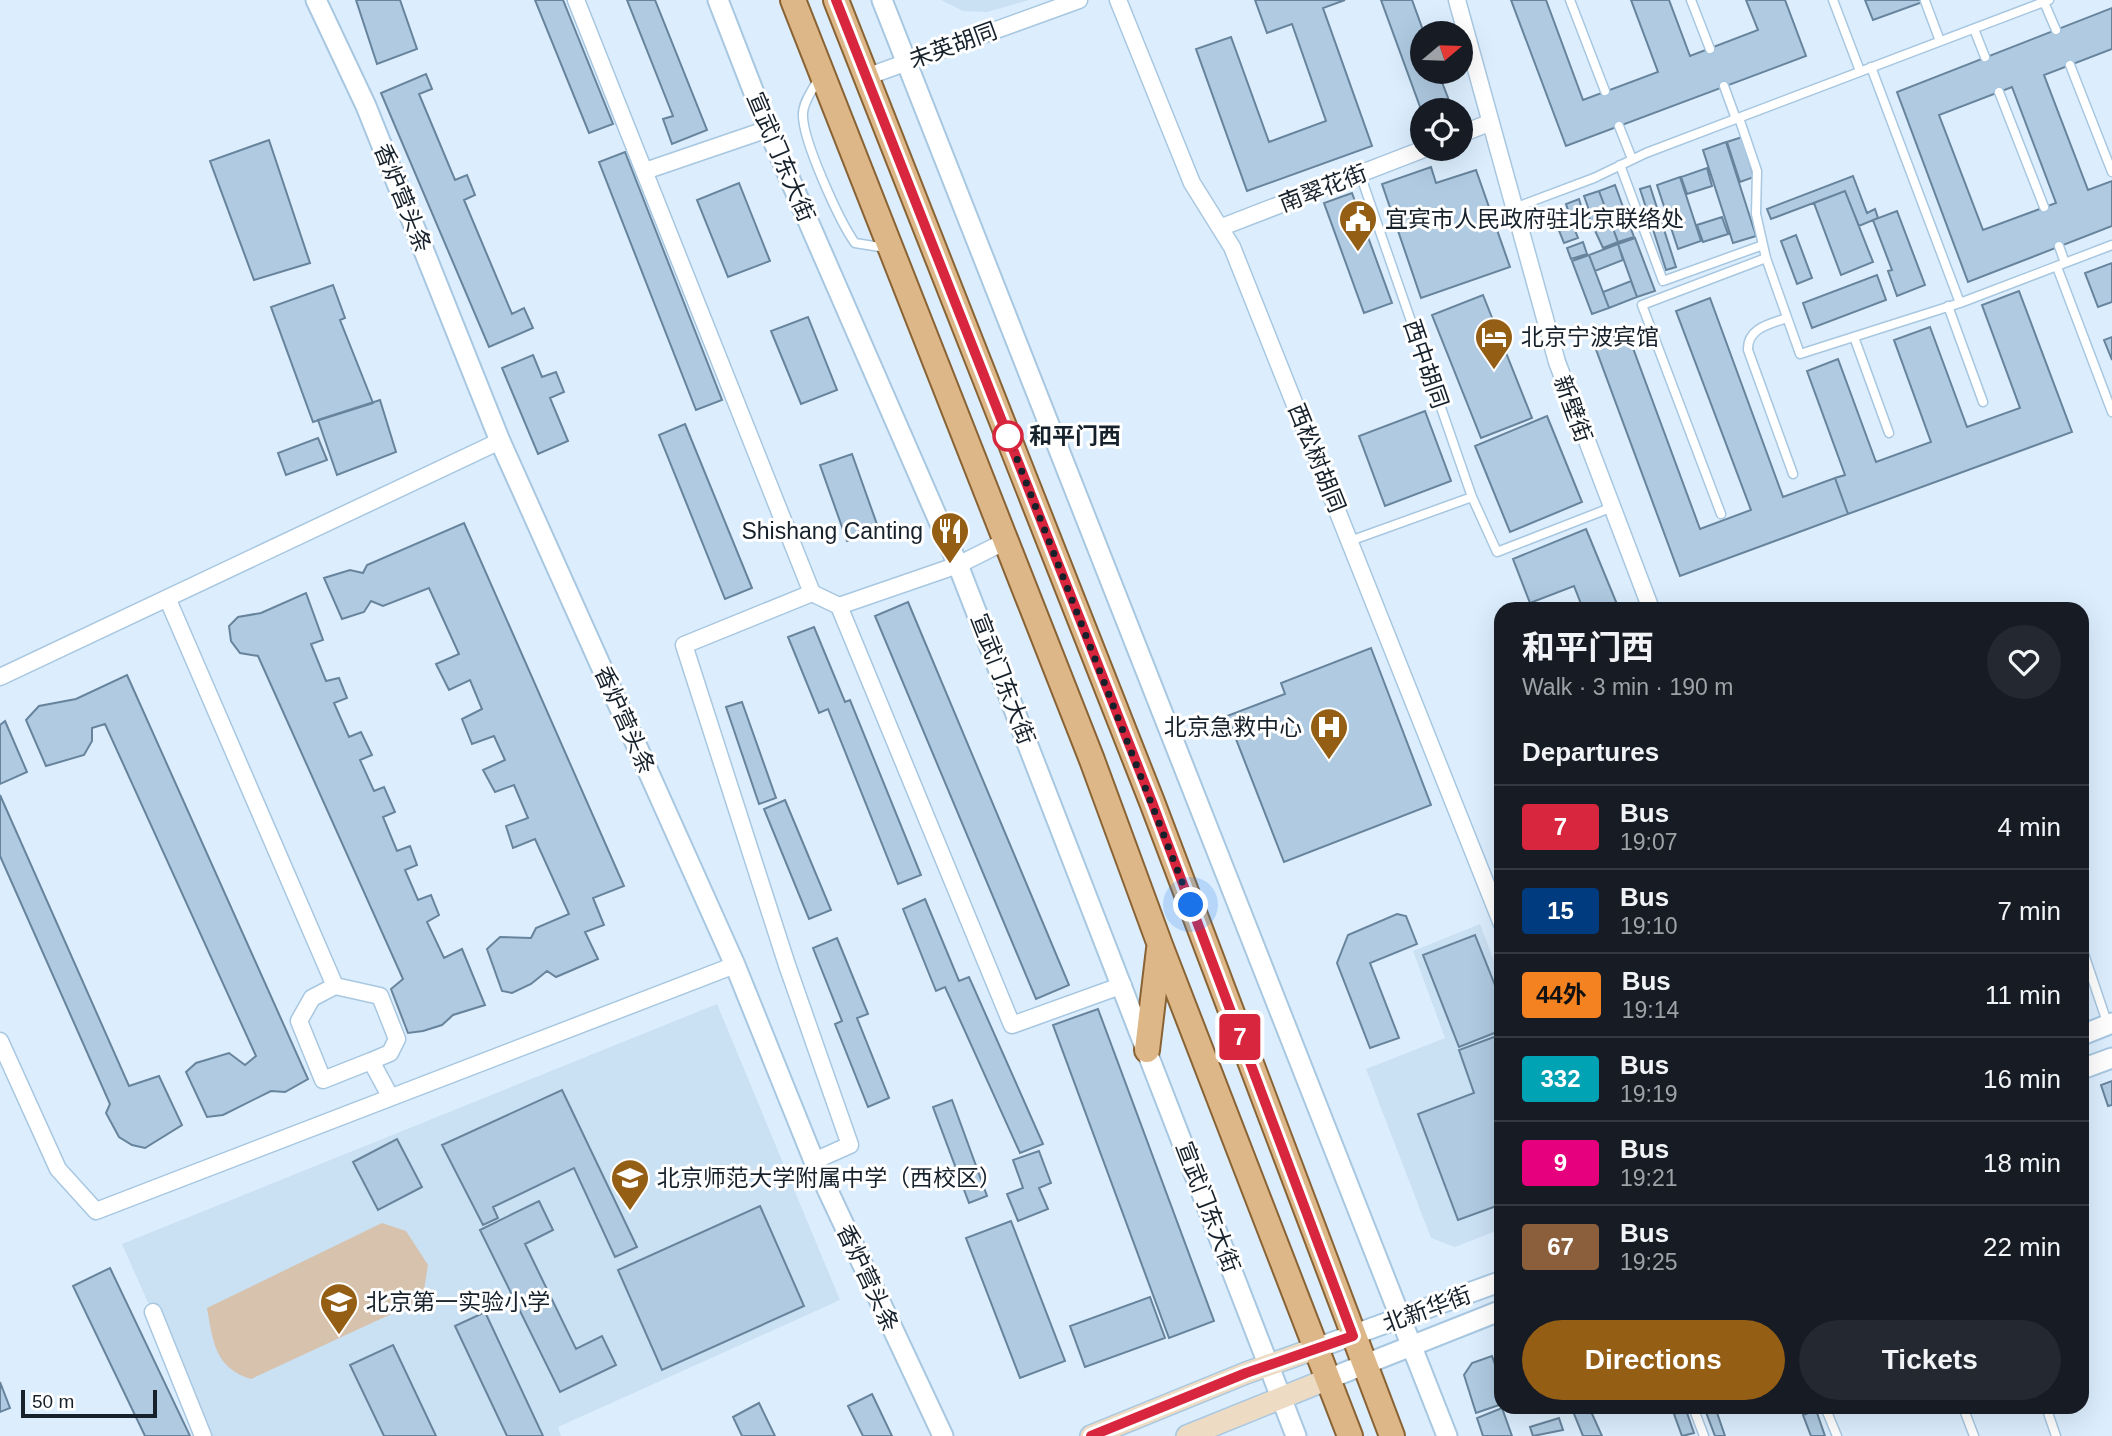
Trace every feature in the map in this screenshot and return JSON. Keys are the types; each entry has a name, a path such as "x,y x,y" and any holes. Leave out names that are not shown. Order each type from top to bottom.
{"main road":[{"path":"793,0 1092,760 1350,1436"},
{"path":"836,0 1152,802 1392,1436"},
{"path":"1147,1050 1160,944"},
{"path":"1091,1436 1317,1348"},
{"path":"1187,1436 1328,1379"}],"street":[{"name":"香炉营头条","path":"316,0 366,106 500,441 735,965 814,1161 943,1436"},
{"path":"576,0 812,593 839,606 1012,1025 1122,985"},
{"name":"宣武门东大街","path":"718,0 768,129 958,565 1296,1436"},
{"path":"881,0 1447,1436"},
{"name":"未英胡同","path":"866,77 1079,0"},
{"name":"西松树胡同","path":"1118,0 1192,183 1222,227 1494,904"},
{"name":"新壁街","path":"1457,0 1557,362 1648,602"},
{"path":"1473,129 1489,123"},
{"path":"645,171 768,129"},
{"name":"南翠花街","path":"1222,227 1410,154"},
{"path":"0,677 500,441"},
{"path":"839,606 958,565 1004,542"},
{"path":"812,593 684,645 787,965 850,1144 814,1161"},
{"path":"168,600 335,986"},
{"path":"0,1041 58,1169 96,1211 735,965"},
{"path":"335,986 380,996 397,1039 390,1053 323,1080 299,1021 312,998 335,986"},
{"path":"2089,1032 2110,1024"},
{"path":"2089,1066 2112,1058"},
{"path":"371,1061 390,1096"},
{"name":"北新华街","path":"1317,1348 1494,1284"},
{"path":"153,1312 203,1436"},
{"name":"北新华街","path":"1328,1379 1494,1314"}],"lane":[{"path":"1570,0 1605,91"},
{"path":"1691,0 1710,48"},
{"path":"1833,0 1860,71"},
{"path":"1925,1 1940,41"},
{"path":"1513,209 1737,118 2046,1 2056,30"},
{"path":"1973,29 1985,57"},
{"path":"2070,65 2112,172"},
{"path":"1871,67 1960,303"},
{"path":"821,73 802,111 805,131 843,227 855,243 890,249"},
{"path":"1724,86 1757,171 1756,214 1766,258 1800,355 1960,303 2112,245"},
{"path":"1999,92 2044,207"},
{"path":"1619,125 1632,159"},
{"path":"1620,164 1663,281 1763,245"},
{"name":"西中胡同","path":"1360,174 1472,497 1497,552 1611,508"},
{"path":"2059,246 2061,265 2112,412"},
{"path":"1721,514 1642,305 1766,258"},
{"path":"1948,306 1983,402"},
{"path":"1787,318 1752,334 1747,341 1793,474"},
{"path":"1854,337 1889,433"},
{"path":"1350,541 1472,497"},
{"path":"2089,967 2110,1024"},
{"path":"1696,1414 1704,1436"},
{"path":"1828,1414 1837,1436"},
{"path":"1966,1414 1974,1436"},
{"path":"2048,1414 2056,1436"}],"shaded area":[{"path":"941,0 1029,0 987,12 963,11"},
{"path":"1480,924 1494,961 1494,1232 1455,1247 1431,1238 1366,1069 1445,1038 1413,951"},
{"path":"717,1004 840,1300 558,1427 561,1436 207,1436 122,1244"},
{"path":"382,1223 406,1231 428,1265 424,1290 415,1303 251,1379 239,1374 223,1361 214,1343 207,1308"}],"building":[{"path":"356,0 400,0 417,49 377,64"},
{"path":"535,0 563,0 613,124 589,133"},
{"path":"627,0 655,0 707,130 672,144 663,119 673,116"},
{"path":"1255,0 1345,0 1323,8 1372,146 1247,191 1196,49 1231,37 1269,142 1326,121 1292,24 1267,33"},
{"path":"1381,0 1412,0 1420,21 1410,21 1410,79"},
{"path":"1511,0 1546,0 1583,100 1658,72 1631,0 1669,0 1690,56 1758,30 1746,0 1785,0 1806,56 1566,146"},
{"path":"1865,0 1928,0 1873,20"},
{"path":"2112,8 2112,49 2044,75 2088,190 2112,181 2112,226 1968,282 1897,92","holes":["2012,87 2056,203 1983,230 1939,115"]},
{"path":"426,74 432,89 419,94 455,180 467,175 475,195 464,200 512,314 524,308 533,328 489,347 381,93"},
{"path":"1412,84 1443,84 1448,98 1417,98"},
{"path":"1742,137 1754,177 1740,182 1727,142"},
{"path":"269,140 310,263 254,280 210,161"},
{"path":"1726,142 1756,236 1733,243 1703,150"},
{"path":"625,152 722,400 696,410 599,162"},
{"path":"1431,167 1436,183 1476,170 1510,267 1421,298 1382,184"},
{"path":"1707,168 1712,186 1687,194 1681,177"},
{"path":"1853,176 1867,213 1875,209 1878,218 1859,226 1845,191 1771,219 1767,209"},
{"path":"1680,177 1701,241 1678,249 1657,185"},
{"path":"739,183 770,261 728,277 697,200"},
{"path":"1615,185 1634,237 1618,242 1599,191"},
{"path":"1650,186 1676,267 1666,270 1640,189"},
{"path":"1599,191 1618,242 1603,248 1586,211 1589,210 1584,196"},
{"path":"1845,191 1873,262 1841,275 1814,203"},
{"name":"宜宾市人民政府驻北京联络处","path":"1352,193 1392,303 1364,313 1324,203"},
{"path":"1579,199 1582,209 1569,213 1566,204"},
{"path":"1897,211 1925,285 1897,296 1888,271 1892,270 1873,220"},
{"path":"1722,217 1728,234 1703,242 1697,225"},
{"path":"1572,223 1578,238 1564,243 1558,228"},
{"path":"1796,235 1812,278 1797,284 1781,241"},
{"path":"1635,238 1655,291 1637,297 1618,244"},
{"path":"1583,242 1587,254 1571,259 1567,248"},
{"path":"1618,244 1623,260 1595,271 1589,255"},
{"path":"1589,255 1609,308 1592,314 1572,261"},
{"path":"2112,263 2112,302 2098,307 2085,273"},
{"path":"1877,275 1886,300 1812,328 1803,303"},
{"path":"1631,281 1637,297 1609,308 1603,292"},
{"path":"333,285 345,318 340,320 373,403 313,422 271,307"},
{"path":"2019,291 2072,432 1848,514 1835,478 1845,475 1807,371 1838,359 1876,462 1931,442 1894,340 1930,327 1967,427 2020,408 1982,305"},
{"path":"1483,295 1532,418 1481,438 1432,315"},
{"path":"1710,298 1783,497 1835,478 1848,514 1680,576 1594,344 1627,332 1700,529 1751,510 1676,311"},
{"path":"808,317 837,390 801,404 771,331"},
{"path":"2112,337 2112,360 2104,340"},
{"path":"533,355 542,377 556,372 564,392 550,398 568,441 538,454 502,368"},
{"path":"380,400 396,452 337,475 318,420"},
{"path":"1425,411 1451,481 1385,506 1359,436"},
{"path":"1547,416 1582,502 1510,532 1475,446"},
{"path":"685,424 752,588 725,599 659,435"},
{"path":"318,438 327,460 286,475 278,453"},
{"path":"852,454 879,530 847,541 820,465"},
{"path":"464,523 624,886 593,898 604,925 585,932 598,959 556,977 547,971 531,984 512,993 502,991 487,949 500,937 531,938 536,928 569,914 535,839 513,848 506,826 528,818 514,785 495,792 483,770 505,760 494,736 472,744 462,719 482,709 470,680 449,690 436,664 459,654 429,588 383,606 371,601 364,612 342,619 324,578 350,570 363,573 367,565"},
{"path":"1586,529 1616,602 1580,602 1574,586 1530,602 1513,559"},
{"path":"306,593 323,640 311,644 326,681 339,678 347,698 334,703 349,737 361,732 372,755 360,760 374,791 384,787 395,812 383,817 397,851 410,846 417,865 405,870 418,900 431,895 439,915 427,922 444,958 462,949 485,1005 453,1015 442,1025 423,1031 408,1033 391,989 403,979 258,656 240,653 231,641 229,626 238,617 261,613"},
{"path":"908,602 1069,985 1036,999 875,616"},
{"path":"814,627 845,702 850,700 921,875 898,884 828,709 819,713 788,637"},
{"name":"北京急救中心","path":"1371,648 1431,805 1284,862 1227,716 1285,694 1281,683"},
{"path":"127,675 308,1079 285,1092 271,1091 223,1115 207,1117 186,1072 196,1063 229,1053 245,1065 256,1056 105,724 92,728 92,741 84,755 46,766 26,720 39,706 76,699"},
{"path":"742,702 776,798 759,804 726,707"},
{"path":"5,721 27,772 0,784 0,725"},
{"path":"0,795 129,1086 159,1076 182,1125 145,1148 132,1145 119,1137 106,1113 110,1104 0,856"},
{"path":"785,800 831,910 809,919 764,809"},
{"path":"925,899 959,981 969,977 1043,1144 1020,1153 945,987 936,991 903,909"},
{"path":"1397,914 1406,916 1417,944 1370,963 1399,1038 1370,1048 1337,963 1348,935"},
{"path":"1475,935 1494,983 1494,1033 1459,1047 1423,955"},
{"path":"837,938 868,1014 857,1018 889,1098 868,1107 835,1024 842,1021 813,948"},
{"path":"1098,1009 1214,1321 1169,1338 1053,1025"},
{"path":"1494,1037 1494,1207 1458,1220 1418,1114 1474,1093 1459,1050"},
{"path":"2112,1081 2112,1105 2108,1106 2101,1085"},
{"path":"562,1090 637,1247 615,1257 574,1168 493,1207 498,1218 483,1225 442,1145"},
{"path":"952,1100 987,1196 969,1203 933,1107"},
{"path":"397,1139 422,1187 378,1210 353,1162"},
{"path":"1039,1151 1051,1183 1039,1188 1048,1209 1018,1221 1007,1194 1023,1188 1013,1160"},
{"path":"539,1201 553,1230 525,1244 576,1349 602,1336 616,1365 560,1392 480,1230"},
{"path":"760,1206 804,1306 662,1370 618,1270"},
{"path":"1011,1221 1065,1361 1020,1378 966,1238"},
{"path":"110,1268 190,1436 145,1436 73,1286"},
{"path":"1150,1297 1165,1338 1085,1367 1070,1326"},
{"path":"485,1312 543,1436 507,1436 455,1326"},
{"path":"393,1345 436,1436 384,1436 350,1365"},
{"path":"1492,1356 1494,1362 1494,1407 1476,1413 1464,1375 1472,1363"},
{"path":"0,1382 10,1408 0,1412"},
{"path":"872,1394 892,1436 863,1436 848,1406"},
{"path":"759,1403 775,1436 742,1436 733,1417"},
{"path":"1494,1411 1494,1414 1504,1414 1512,1436 1483,1436 1477,1418"},
{"path":"1574,1414 1592,1414 1602,1436 1583,1436"},
{"path":"1674,1414 1687,1414 1694,1433 1682,1436"},
{"path":"1707,1414 1717,1414 1725,1436 1715,1436"},
{"path":"1817,1414 1825,1436 1811,1436 1803,1415"},
{"path":"1559,1418 1563,1430 1533,1436 1530,1427"}],"bus line":[{"name":"7","path":"836,0 1152,802 1353,1336 1246,1373 1091,1436"}],"place":[{"name":"宜宾市人民政府驻北京联络处","path":"1358,253"},
{"name":"北京宁波宾馆","path":"1494,371"},
{"name":"和平门西","path":"1008,436"},
{"name":"Shishang Canting","path":"950,565"},
{"name":"北京急救中心","path":"1329,761"},
{"name":"北京师范大学附属中学（西校区）","path":"630,1212"},
{"name":"北京第一实验小学","path":"339,1336"}],"route":[{"path":"1008,436 1191,905"}]}
